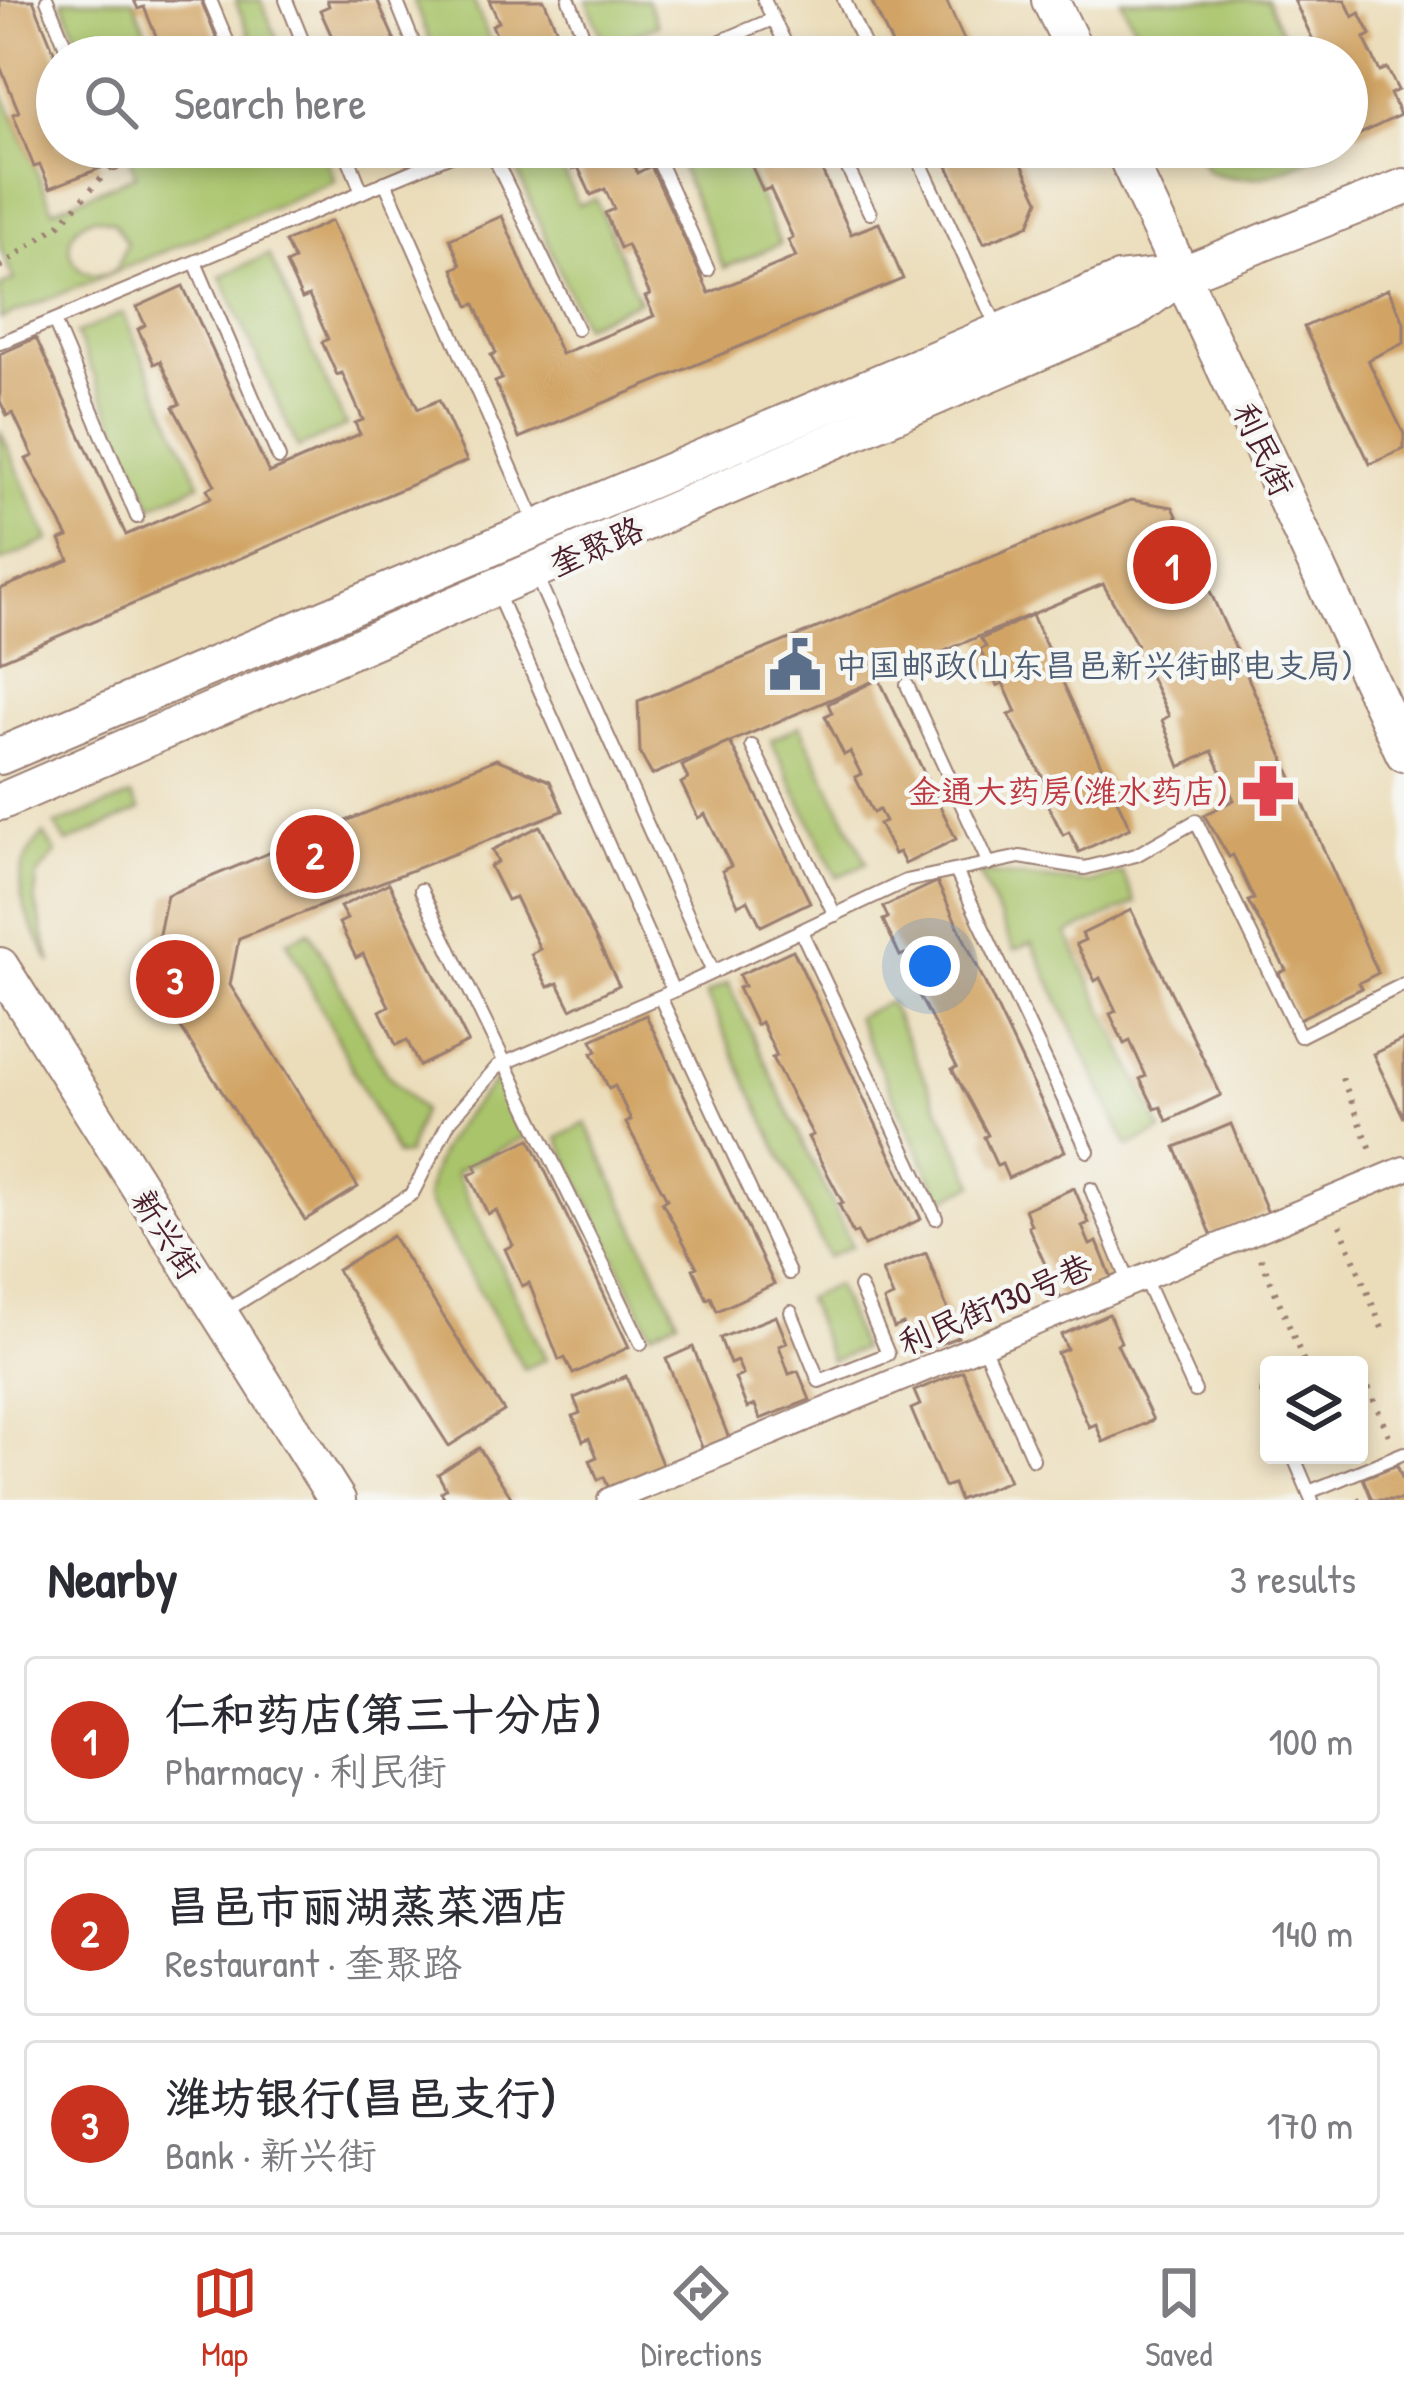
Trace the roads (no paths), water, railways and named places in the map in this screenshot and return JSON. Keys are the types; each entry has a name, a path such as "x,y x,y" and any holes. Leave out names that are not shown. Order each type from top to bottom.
{"main road":[{"path":"1050,0 1068,36"},
{"name":"利民街","path":"1131,168 1404,753"},
{"name":"奎聚路","path":"0,802 1132,312 1183,274 1404,187"},
{"name":"奎聚路","path":"0,755 1119,281 1183,274"},
{"name":"新兴街","path":"0,966 337,1500"}],"street":[{"name":"利民街130号巷","path":"610,1500 1393,1173"}],"lane":[{"path":"47,0 62,36"},
{"path":"210,0 225,36"},
{"path":"286,0 301,36"},
{"path":"396,0 410,36"},
{"path":"569,0 584,36"},
{"path":"764,0 782,36"},
{"path":"844,0 861,36"},
{"path":"733,36 773,19"},
{"path":"352,168 362,192"},
{"path":"0,344 417,168"},
{"path":"499,168 577,328"},
{"path":"662,168 708,270"},
{"path":"848,168 870,213"},
{"path":"923,168 1000,334"},
{"path":"386,182 539,529"},
{"path":"195,262 279,458"},
{"path":"54,321 137,517"},
{"path":"535,573 713,972"},
{"path":"495,590 789,1273"},
{"path":"907,685 989,864"},
{"path":"752,746 835,915"},
{"path":"218,1316 412,1194 448,1122 498,1066 666,994 906,881 1020,857 1085,868 1136,855 1196,821 1300,1036 1404,984"},
{"path":"956,871 1088,1151"},
{"path":"421,890 641,1343"},
{"path":"801,931 936,1218"},
{"path":"1091,1189 1195,1391"},
{"path":"791,1312 819,1381 888,1354 860,1287"},
{"path":"983,1345 1033,1460"},
{"path":"859,1365 868,1392"},
{"path":"1298,1464 1310,1496 1401,1454"}],"place":[{"name":"仁和药店(第三十分店)","path":"1172,565"},
{"name":"中国邮政(山东昌邑新兴街邮电支局)","path":"795,665"},
{"name":"金通大药房(潍水药店)","path":"1268,791"},
{"name":"昌邑市丽湖蒸菜酒店","path":"315,854"},
{"name":"潍坊银行(昌邑支行)","path":"175,979"}]}
